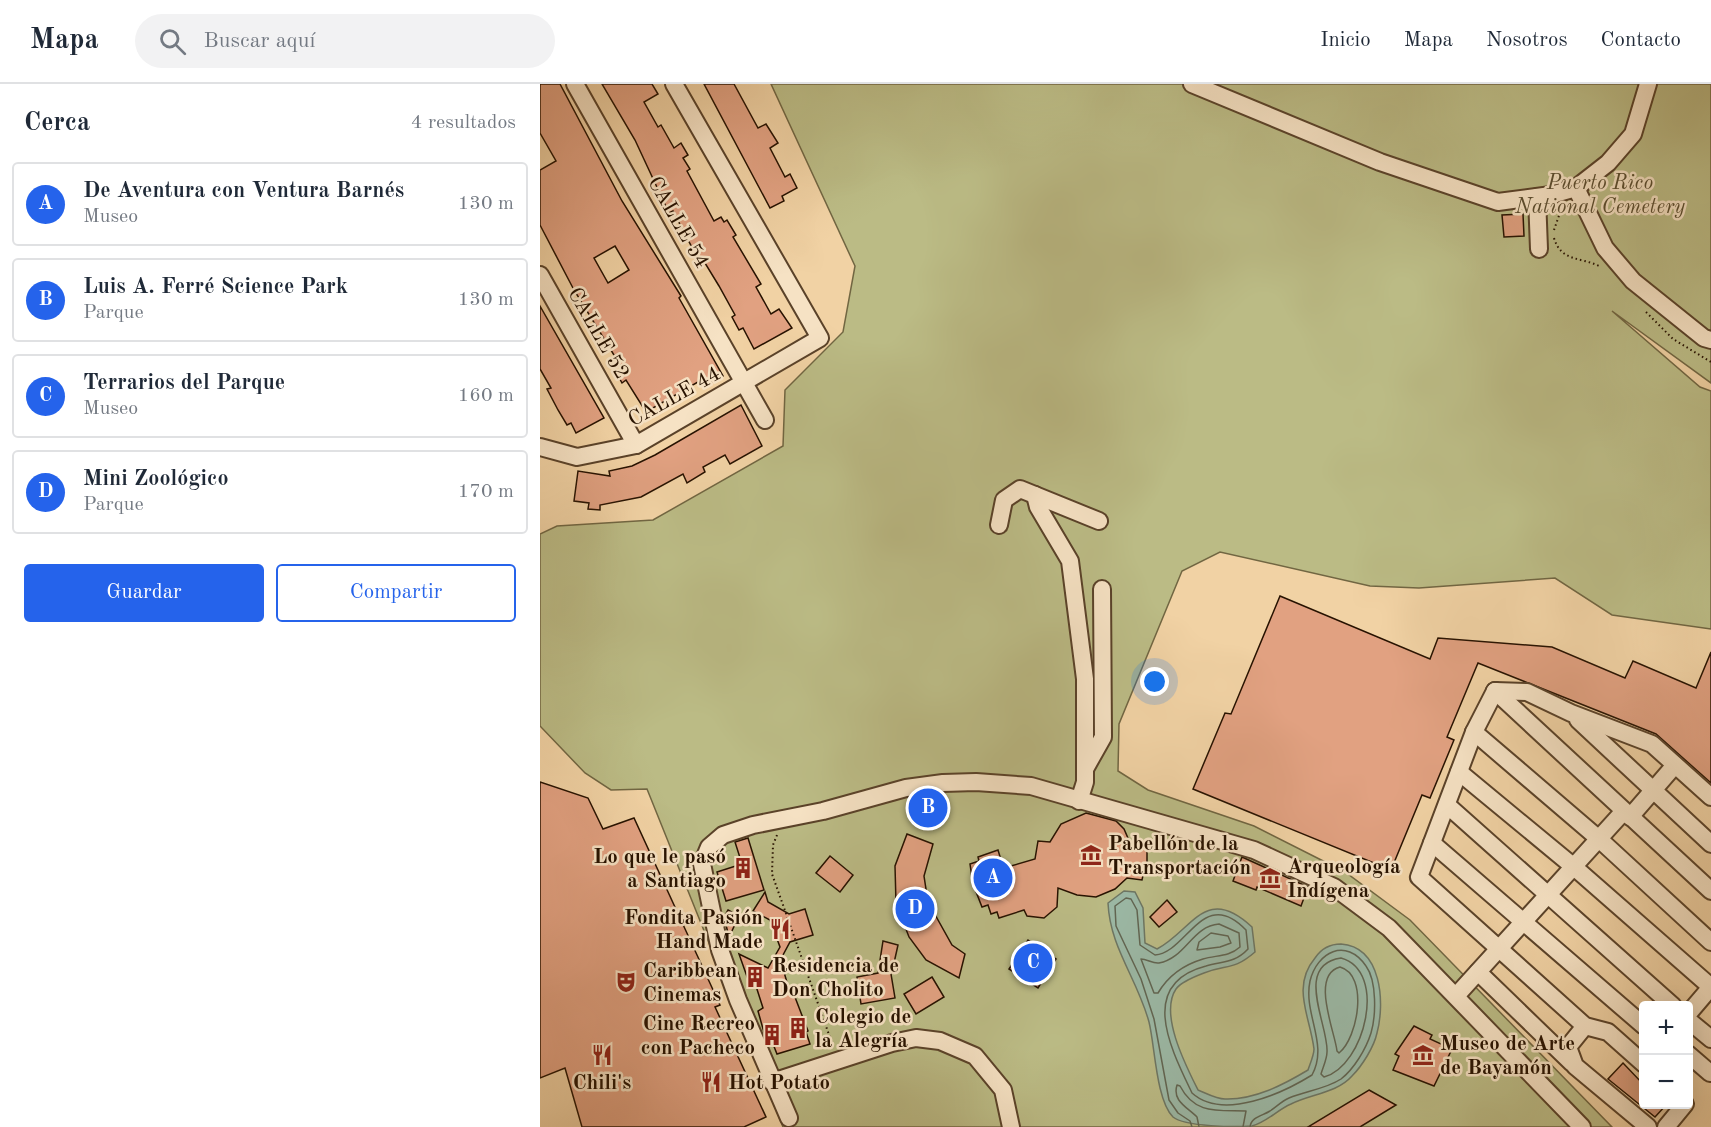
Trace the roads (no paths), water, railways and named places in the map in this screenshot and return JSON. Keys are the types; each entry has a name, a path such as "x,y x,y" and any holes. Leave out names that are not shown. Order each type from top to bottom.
{"street":[{"name":"CALLE 54","path":"575,84 765,420"},
{"name":"CALLE 44","path":"540,447 577,457 636,445 820,338 674,84"},
{"path":"1192,84 1380,162 1498,202 1576,188 1608,163 1633,134 1648,84"},
{"path":"1576,188 1605,248 1633,281 1704,338 1711,340"},
{"path":"1538,196 1539,249"},
{"name":"CALLE 52","path":"540,275 636,445"},
{"path":"999,525 1004,500 1011,492 1020,489 1100,521"},
{"path":"1035,495 1038,507 1070,561 1085,679 1085,782 1078,801"},
{"path":"1085,770 1103,737 1102,589"},
{"path":"1495,691 1527,692 1571,713 1652,744 1711,797"},
{"path":"1495,691 1474,732 1419,878 1589,1027 1608,1032 1639,1060"},
{"path":"1495,691 1627,814 1709,886"},
{"path":"1571,713 1711,844"},
{"path":"1474,732 1599,839 1711,942"},
{"path":"1456,996 1599,839 1653,790 1675,765"},
{"path":"1459,771 1574,867 1711,987 1693,1009"},
{"path":"789,1118 772,1082 720,950 702,864 709,847 723,835 753,825 906,788 943,783 976,782 1031,786 1254,850 1334,887 1389,928 1582,1127"},
{"path":"1447,805 1668,1001"},
{"path":"1432,843 1639,1022"},
{"path":"1479,972 1575,1066 1646,1125"},
{"path":"1693,1023 1711,1039"},
{"path":"1575,1066 1568,1047 1589,1027"},
{"path":"1589,1027 1578,1046 1577,1056 1589,1070 1634,1109 1646,1125"},
{"path":"772,1082 916,1038 940,1041 975,1056 1003,1090 1011,1127"},
{"path":"1690,1055 1710,1073"},
{"path":"1666,1127 1681,1109"}],"water":[{"path":"1124,891 1135,892 1143,908 1145,943 1157,949 1200,915 1211,910 1222,909 1236,915 1252,927 1255,952 1235,965 1212,970 1178,986 1172,1000 1172,1026 1176,1040 1198,1090 1222,1099 1247,1097 1278,1086 1308,1070 1314,1049 1304,1002 1304,980 1317,955 1337,944 1355,947 1365,955 1373,966 1380,992 1381,1007 1377,1033 1360,1067 1339,1086 1291,1104 1252,1126 1199,1125 1173,1117 1163,1098 1144,1006 1119,949 1110,919 1108,903"}],"place":[{"name":"Luis A. Ferré Science Park","path":"928,808"},
{"name":"Pabellón de la Transportación","path":"1091,855"},
{"name":"Lo que le pasó a Santiago","path":"743,868"},
{"name":"De Aventura con Ventura Barnés","path":"993,878"},
{"name":"Arqueología Indígena","path":"1270,878"},
{"name":"Mini Zoológico","path":"915,909"},
{"name":"Fondita Pasión Hand Made","path":"780,929"},
{"name":"Terrarios del Parque","path":"1033,963"},
{"name":"Residencia de Don Cholito","path":"755,977"},
{"name":"Caribbean Cinemas","path":"626,982"},
{"name":"Colegio de la Alegría","path":"798,1028"},
{"name":"Cine Recreo con Pacheco","path":"772,1035"},
{"name":"Chili's","path":"602,1055"},
{"name":"Museo de Arte de Bayamón","path":"1423,1055"},
{"name":"Hot Potato","path":"711,1082"}],"park label":[{"name":"Puerto Rico National Cemetery","path":"1600,194"}]}
